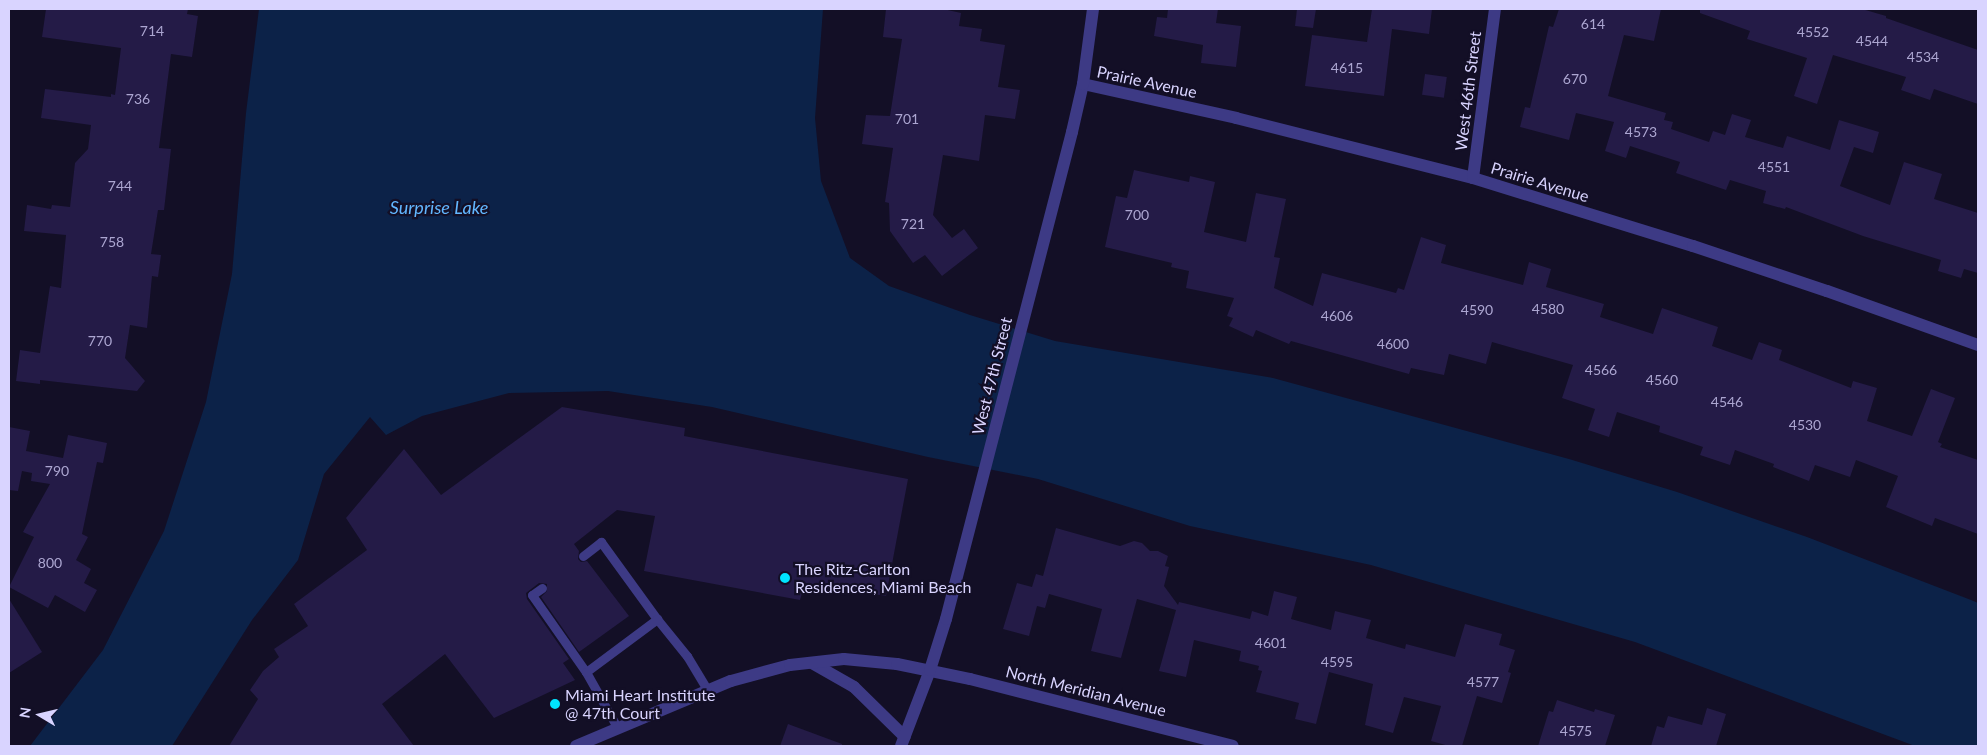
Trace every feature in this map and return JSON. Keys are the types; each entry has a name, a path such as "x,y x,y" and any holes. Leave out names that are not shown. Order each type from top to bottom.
{"street":[{"name":"West 47th Street","path":"903,742 930,670 946,619 976,504 1083,84 1093,9"},
{"name":"West 46th Street","path":"1473,178 1494,9"},
{"name":"Prairie Avenue","path":"1083,84 1236,118 1473,178 1720,255 1978,345"},
{"name":"North Meridian Avenue","path":"576,746 707,689 763,671 812,662 856,660 930,670 1215,744 1233,746"},
{"path":"812,662 854,687 903,742"}],"lane":[{"path":"583,556 601,542 657,619 687,656 707,689"},
{"path":"542,588 532,595 586,672 617,727"},
{"path":"586,672 657,619"}],"water":[{"name":"Surprise Lake","path":"259,9 823,9 815,118 821,181 850,258 889,286 970,315 1055,341 1273,378 1569,459 1677,492 1807,537 1971,600 1978,603 1978,746 1915,746 1635,642 1371,565 1190,526 1038,479 928,457 712,407 608,391 509,393 422,416 386,435 370,417 324,474 298,560 252,620 172,746 30,746 103,650 164,531 206,402 232,274 246,113"}],"building":[{"path":"46,9 188,9 187,14 198,16 192,57 171,54 159,148 171,149 164,210 158,210 151,254 161,255 158,277 152,276 147,328 130,325 125,358 145,381 137,391 40,380 40,384 16,381 20,350 40,353 50,286 61,288 66,235 24,231 27,205 51,209 52,205 70,207 75,163 88,149 91,125 41,118 45,89 111,97 111,94 115,95 121,48 42,37"},
{"path":"886,9 943,9 961,13 959,26 982,29 980,41 1005,45 998,87 1020,90 1015,119 985,115 979,161 943,155 933,215 952,238 964,229 978,248 942,276 925,255 913,263 890,231 889,203 885,202 893,148 862,144 866,115 890,116 902,39 883,37"},
{"path":"1168,9 1218,9 1216,23 1241,26 1236,67 1201,63 1203,45 1154,36 1157,17 1167,18"},
{"path":"1297,9 1316,9 1313,28 1295,26"},
{"path":"1372,9 1432,9 1429,34 1392,29 1384,96 1305,86 1312,35 1367,42"},
{"path":"1559,9 1661,9 1654,41 1624,35 1608,96 1666,113 1664,120 1673,122 1671,129 1709,142 1713,131 1725,135 1732,114 1751,120 1745,137 1783,148 1787,136 1830,150 1839,120 1879,132 1873,153 1854,147 1840,186 1890,205 1904,162 1942,174 1934,199 1978,213 1978,273 1964,269 1961,278 1938,271 1941,260 1863,236 1786,207 1785,209 1763,203 1766,191 1730,180 1726,190 1676,173 1680,162 1630,146 1626,158 1605,151 1614,122 1576,113 1569,140 1520,127 1525,107 1530,108 1549,26 1553,27"},
{"path":"1700,9 1862,9 1886,16 1886,18 1978,50 1978,104 1934,89 1930,100 1901,90 1906,77 1833,55 1817,104 1794,96 1807,58 1747,39 1750,31 1700,13"},
{"path":"1425,74 1447,77 1444,98 1422,95"},
{"path":"1134,170 1189,182 1190,176 1215,182 1204,232 1246,242 1256,193 1286,199 1274,257 1280,258 1274,288 1313,306 1322,273 1396,293 1398,288 1404,290 1421,237 1446,245 1441,263 1523,285 1529,262 1551,269 1546,287 1604,304 1600,317 1653,334 1662,308 1718,327 1712,346 1752,360 1759,342 1782,350 1779,360 1851,388 1853,381 1877,388 1867,421 1912,436 1931,389 1955,398 1938,442 1942,444 1940,447 1978,460 1978,534 1935,518 1932,526 1886,507 1898,476 1856,460 1850,477 1815,465 1809,481 1773,467 1774,464 1735,450 1730,465 1700,455 1703,447 1659,432 1660,426 1617,412 1609,437 1588,430 1595,409 1562,398 1573,365 1492,342 1486,364 1449,354 1444,375 1411,368 1409,374 1291,341 1289,344 1256,330 1253,337 1229,326 1233,318 1227,316 1234,298 1186,288 1189,271 1171,267 1172,263 1105,247 1116,196 1127,198"},
{"name":"The Ritz-Carlton Residences, Miami Beach","path":"562,407 685,428 684,436 908,479 886,596 805,583 800,600 644,571 655,516 617,510 574,544 579,551 578,559 581,562 587,561 629,616 579,652 541,597 547,591 547,584 539,583 526,593 527,599 569,659 563,663 575,680 494,718 445,654 382,704 414,746 229,746 258,699 250,690 263,671 279,657 274,649 308,626 294,604 367,550 346,518 404,449 441,495"},
{"path":"9,427 30,431 26,451 63,458 68,435 107,443 103,463 97,462 82,534 88,537 76,560 91,569 84,583 97,590 85,612 55,595 48,608 9,587 34,537 23,532 50,484 31,481 32,473 22,471 18,491 9,490"},
{"path":"1056,528 1120,546 1134,541 1142,543 1150,551 1158,551 1168,556 1165,566 1169,567 1164,586 1178,605 1179,602 1250,619 1252,611 1268,616 1274,591 1297,597 1291,619 1331,630 1335,611 1371,620 1366,638 1405,649 1406,644 1455,657 1465,624 1502,634 1499,645 1515,650 1508,672 1511,673 1502,703 1477,696 1462,746 1449,746 1431,741 1441,706 1404,697 1393,733 1365,725 1373,684 1329,672 1316,724 1295,719 1299,703 1256,692 1262,671 1258,670 1259,666 1239,661 1241,651 1194,640 1186,677 1159,671 1176,610 1137,599 1121,658 1091,651 1102,609 1049,594 1045,608 1037,606 1029,636 1003,629 1017,583 1032,587 1036,574 1043,576"},
{"path":"9,599 42,652 9,673"},
{"path":"1557,700 1594,712 1595,709 1615,715 1605,746 1538,746 1549,711 1553,712"},
{"path":"1707,708 1726,714 1716,746 1651,746 1657,726 1664,728 1668,716 1702,725"},
{"path":"788,724 842,744 842,746 780,746"}],"place":[{"name":"The Ritz-Carlton Residences, Miami Beach","path":"785,578"},
{"name":"Miami Heart Institute @ 47th Court","path":"555,704"}]}
